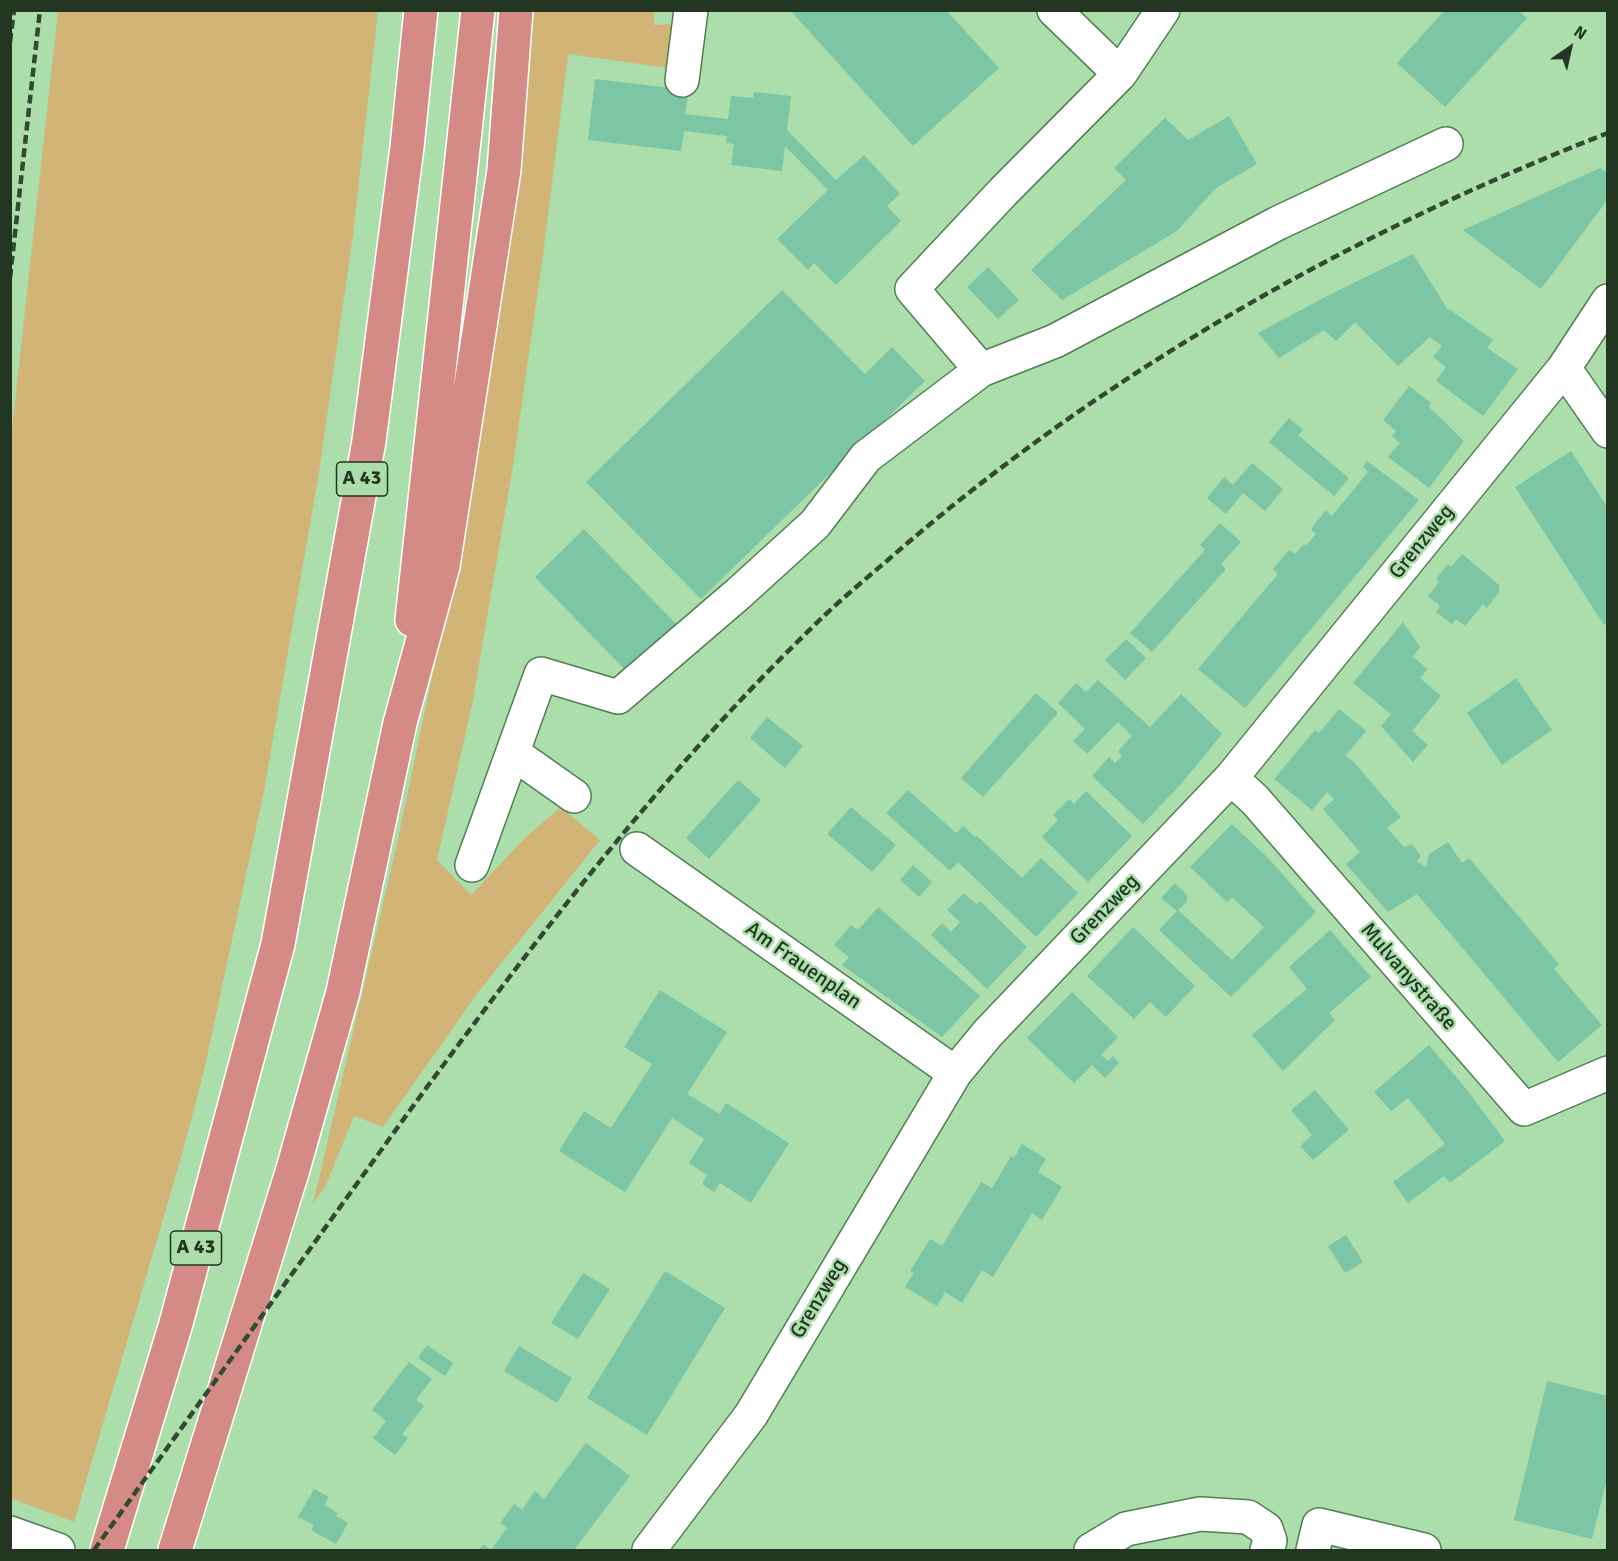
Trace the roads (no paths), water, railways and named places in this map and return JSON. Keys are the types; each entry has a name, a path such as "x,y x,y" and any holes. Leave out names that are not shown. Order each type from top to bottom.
{"highway":[{"name":"A 43","path":"107,1551 175,1328 278,944 369,441 407,147 421,10"},
{"path":"400,723 478,10"},
{"path":"175,1551 293,1169 340,1003 400,723 443,566 504,170 516,10"}],"street":[{"path":"682,80 691,10"},
{"path":"1054,10 1120,74"},
{"path":"981,370 912,289 1003,192 1120,74 1163,10"},
{"path":"472,865 541,674 618,697 815,524 866,458 981,370 1055,342 1278,223 1446,144"},
{"name":"Grenzweg","path":"649,1551 751,1415 955,1073 988,1033 1231,778 1564,368 1608,301"},
{"path":"1564,368 1608,431"},
{"path":"513,753 574,796"},
{"name":"Mulvanystraße","path":"1231,778 1255,800 1524,1109 1608,1073"},
{"name":"Am Frauenplan","path":"644,854 955,1073"},
{"path":"1091,1551 1126,1529 1200,1514 1248,1517 1266,1529 1270,1542 1267,1551"},
{"path":"1313,1551 1319,1525 1424,1551"},
{"path":"10,1533 58,1551"}],"railway":[{"path":"10,42 14,10"},
{"path":"10,278 40,10"},
{"path":"94,1550 416,1102 511,974 610,849 661,789 768,671 825,615 970,492 1054,429 1141,370 1230,315 1416,216 1608,133"}]}
